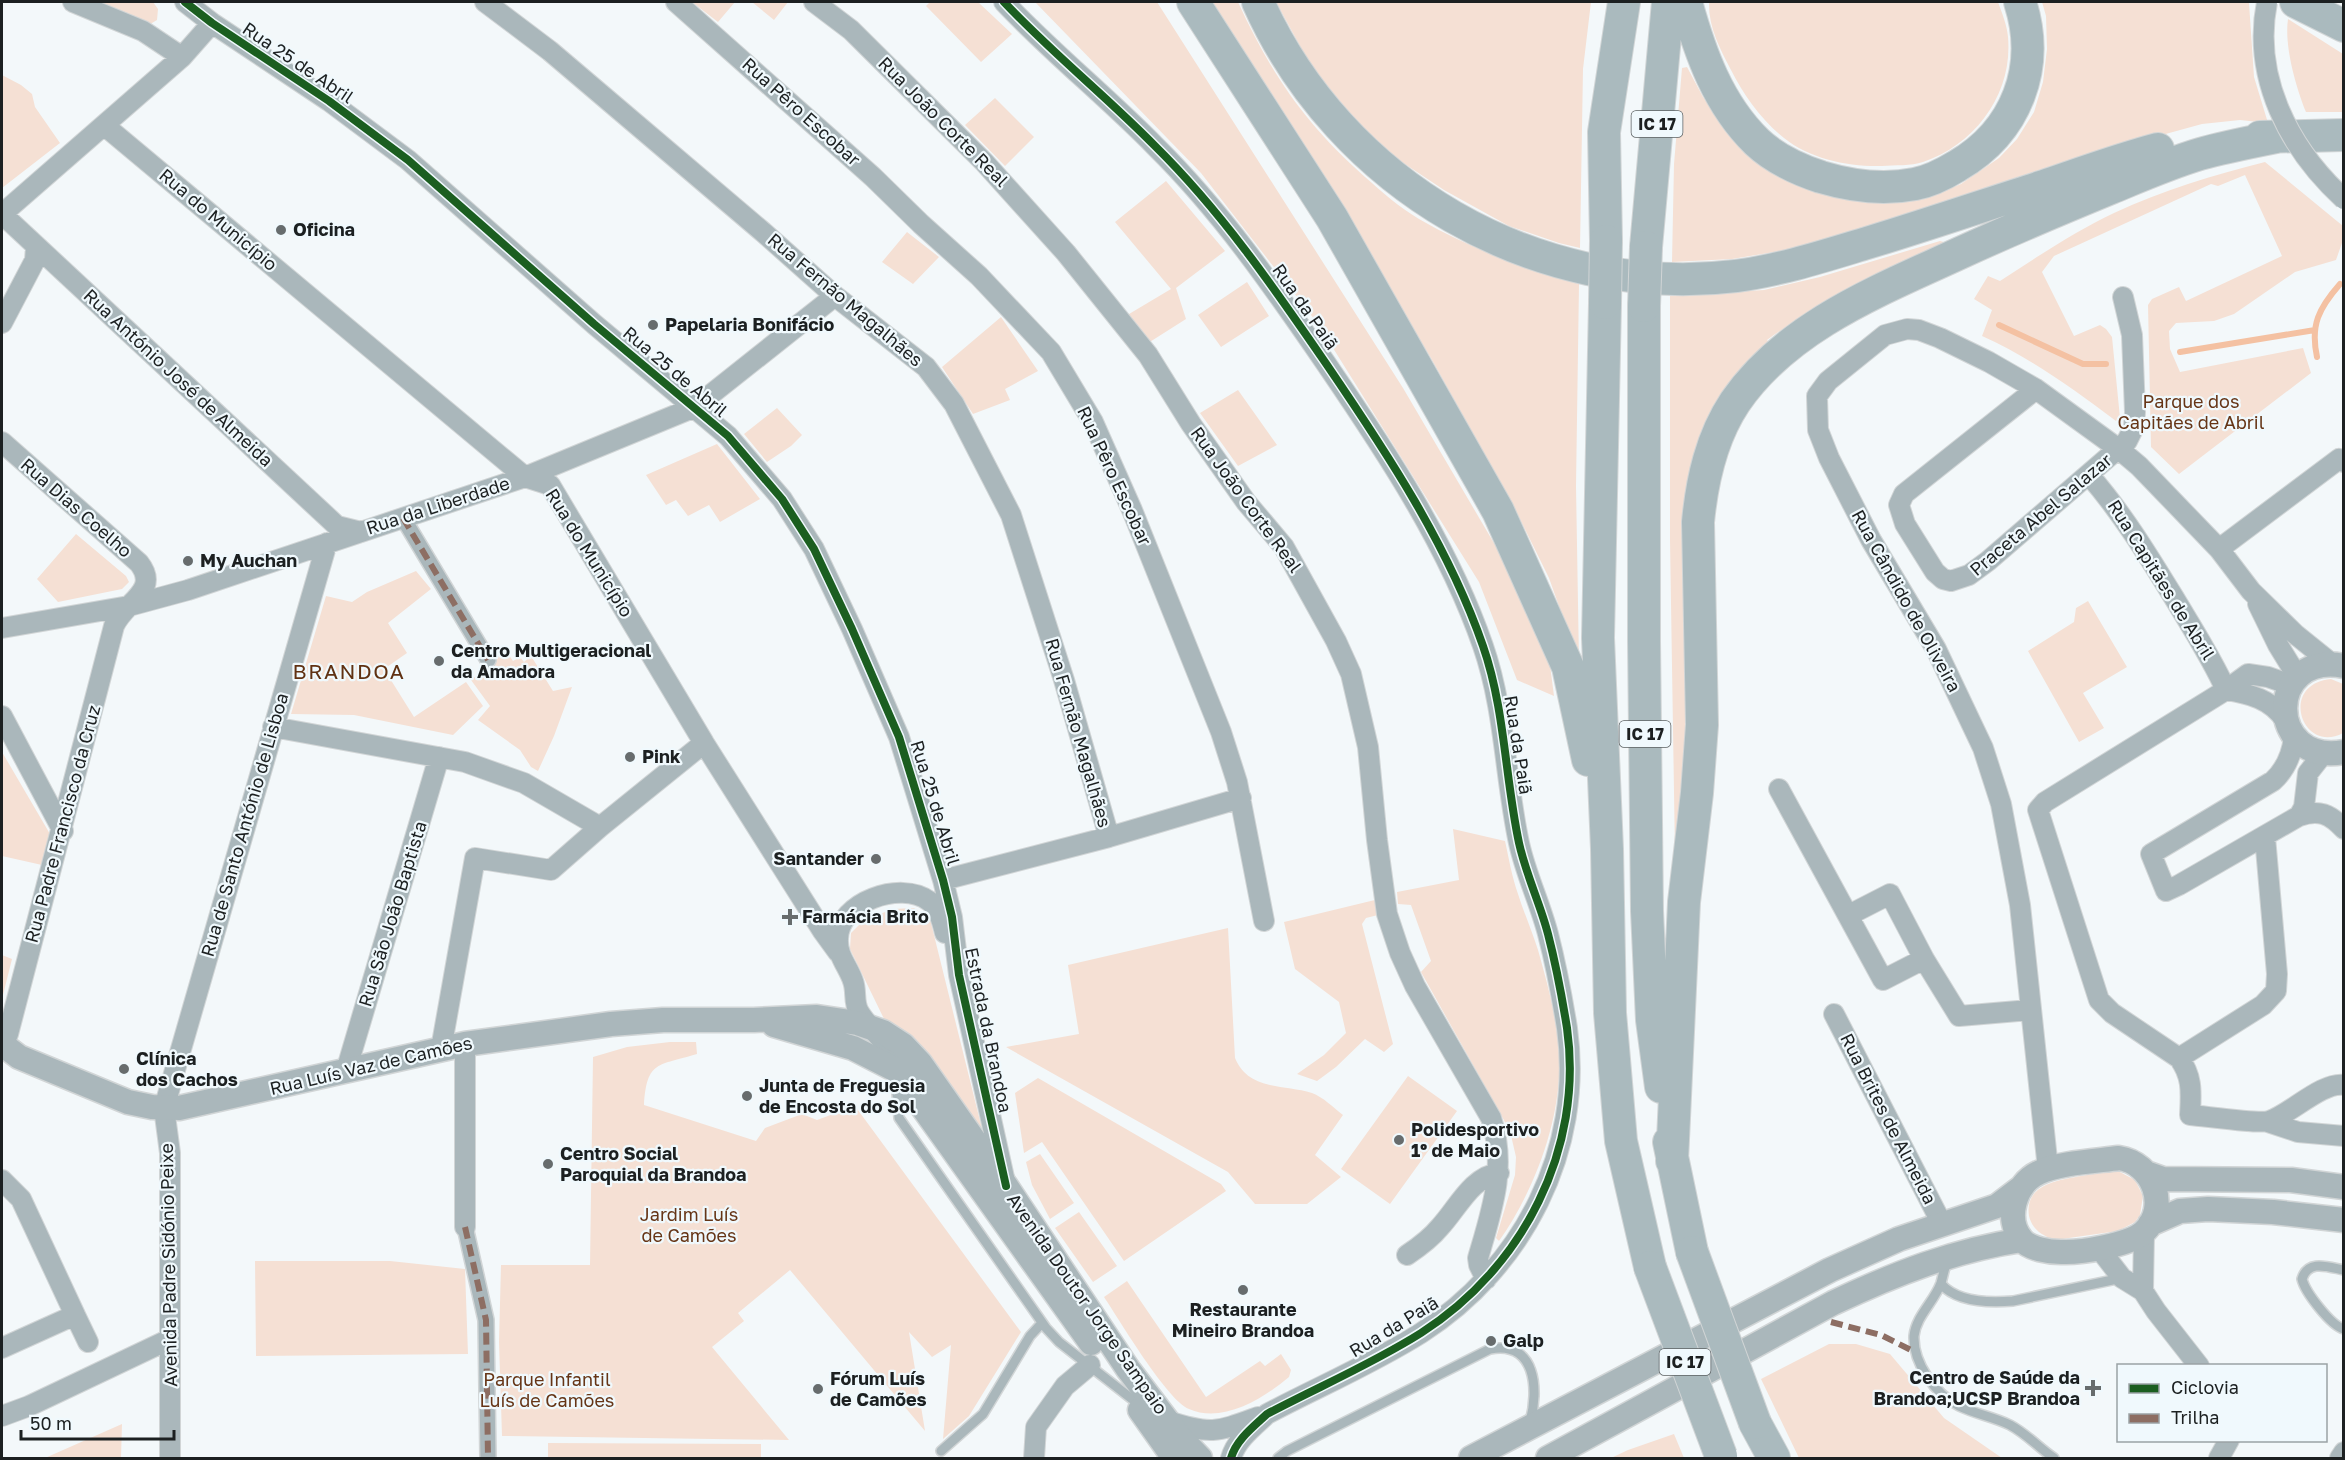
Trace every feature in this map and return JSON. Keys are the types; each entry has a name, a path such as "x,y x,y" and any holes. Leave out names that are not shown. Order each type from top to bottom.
{"highway":[{"path":"1193,2 1332,218 1498,511 1568,667 1607,849"},
{"path":"1258,2 1289,61 1313,95 1341,129 1399,183 1441,211 1513,247 1554,261 1621,276 1679,278 1736,276 1797,264 2188,141 2228,137 2343,135"},
{"name":"IC 17","path":"1624,2 1604,132 1606,241 1598,638 1607,849 1610,1012 1621,1141 1650,1267 1721,1457"},
{"name":"IC 17","path":"1668,2 1646,247 1644,306 1647,911 1652,1020 1672,1161 1692,1252 1755,1423 1774,1458"},
{"path":"1686,2 1698,43 1712,77 1733,114 1758,142 1780,160 1805,172 1835,181 1870,187 1916,184 1939,177 1987,145 2012,111 2022,88 2027,66 2028,38 2020,2"},
{"path":"2296,2 2343,26"},
{"path":"1672,1161 1684,902 1697,793 1702,725 1698,522 1709,455 1735,402 1774,358 1797,340 1837,313 1892,285 2028,222 2156,170 2201,154 2276,137"}],"street":[{"path":"73,2 143,31 182,57"},
{"name":"Rua 25 de Abril","path":"185,2 212,23 329,101 408,160 594,324 728,436 782,499 814,549 852,628 899,737 943,880"},
{"name":"Rua Fernão Magalhães","path":"485,2 550,51 835,296 926,367 954,404 1011,515 1060,668 1108,837"},
{"name":"Rua Pêro Escobar","path":"676,2 873,177 921,225 979,276 1051,352 1093,422 1132,510 1221,732 1240,798 1264,921"},
{"name":"Rua João Corte Real","path":"814,2 851,30 984,162 1066,253 1148,356 1191,424 1246,502 1284,547 1336,641 1351,675 1368,747 1387,914 1400,954 1415,986 1491,1118 1498,1144 1499,1173 1493,1206 1478,1258 1479,1266 1486,1279"},
{"name":"Rua da Paiã","path":"1004,2 1041,41 1156,146 1244,247 1367,423 1445,558 1484,647 1497,701 1519,845 1526,873 1548,931 1565,1016 1570,1063 1564,1125 1557,1158 1533,1214 1510,1251 1460,1304 1421,1332 1267,1414 1246,1434 1231,1458"},
{"path":"2267,2 2265,51 2272,92 2282,120 2303,155 2326,183 2343,199"},
{"path":"2,214 182,57 212,23"},
{"name":"Rua do Município","path":"105,126 525,477 550,485 704,743 838,952 854,982 856,992 854,1003"},
{"name":"Rua António José de Almeida","path":"2,214 337,526 361,532"},
{"path":"2,323 35,260 36,246"},
{"name":"Rua da Liberdade","path":"2,628 129,606 188,590 525,477 695,407 835,296"},
{"path":"2120,450 2131,435 2135,419 2132,335 2123,297"},
{"name":"Rua Cândido de Oliveira","path":"2036,389 1998,366 1940,338 1919,330 1907,329 1885,335 1822,388 1817,396 1817,402 1818,430 1829,458 1871,540 1936,649 1983,748 2007,828 2020,905 2048,1169"},
{"path":"2036,389 2120,450 2171,498 2218,549 2251,591 2295,634 2337,665"},
{"name":"Praceta Abel Salazar","path":"2036,389 1904,494 1899,505 1905,524 1935,572 1943,579 1951,581 1960,579 1988,561 2120,450"},
{"name":"Rua Dias Coelho","path":"2,442 143,569 146,584 143,593 129,606"},
{"path":"2218,549 2339,459 2343,462"},
{"name":"Rua Capitães de Abril","path":"2089,475 2114,503 2136,535 2215,664 2226,690"},
{"path":"403,518 488,660"},
{"name":"Rua de Santo António de Lisboa","path":"164,1108 327,543"},
{"path":"2251,591 2294,681"},
{"name":"Rua Padre Francisco da Cruz","path":"2,1044 8,1034 63,831 114,626 129,606"},
{"path":"2273,781 2287,763 2292,748 2290,728 2284,708 2294,681 2313,667 2337,665"},
{"path":"2294,681 2248,674 2226,690 2045,802 2038,810 2099,1000 2112,1013 2179,1058 2187,1069 2191,1082 2190,1115 2268,1122 2298,1132 2343,1136"},
{"path":"2226,690 2261,698 2280,712 2290,728 2312,750 2335,755"},
{"path":"2,716 63,831"},
{"path":"273,727 440,757 485,768 524,783 600,827"},
{"path":"441,1049 475,858 551,870 704,743"},
{"path":"2299,816 2304,807 2308,773 2335,755"},
{"name":"Rua São João Baptista","path":"346,1071 440,757"},
{"path":"2305,791 2295,779 2273,781 2151,854 2166,891 2310,812 2322,812 2334,819 2343,829"},
{"path":"1779,789 1883,980 1924,959"},
{"path":"943,880 1108,837 1240,798"},
{"path":"2007,828 2039,817"},
{"path":"2179,1058 2263,1005 2276,991 2277,974 2265,837"},
{"name":"Estrada da Brandoa","path":"943,880 952,917 959,975 1006,1185"},
{"path":"838,952 838,932 848,914 871,900 886,895 909,893 919,895 936,908 959,975"},
{"path":"1849,915 1890,894 1924,959 1959,1016 2030,1010"},
{"path":"826,1018 843,1011 854,1003 889,1052 896,1070"},
{"name":"Rua Brites de Almeida","path":"1834,1014 1942,1224"},
{"name":"Avenida Doutor Jorge Sampaio","path":"754,1020 826,1018 869,1026 883,1032 903,1046 920,1063 1006,1185 1128,1369 1200,1458"},
{"name":"Rua Luís Vaz de Camões","path":"2,1044 19,1057 112,1096 128,1102 164,1108 195,1105 465,1044 630,1022 754,1020"},
{"name":"Avenida Doutor Jorge Sampaio","path":"754,1020 830,1039 896,1070 1174,1458"},
{"path":"465,1044 465,1227 486,1320 488,1458"},
{"path":"2268,1122 2317,1092 2339,1084 2343,1085"},
{"name":"Avenida Padre Sidónio Peixe","path":"164,1108 170,1153 170,1458"},
{"path":"1471,1458 1830,1269 1890,1243 1997,1206 2037,1173 2048,1169 2119,1158 2133,1162 2146,1173 2154,1186 2156,1198 2147,1228 2143,1291"},
{"path":"1407,1255 1441,1227 1477,1183 1485,1177 1499,1173"},
{"path":"2146,1173 2163,1179 2291,1180 2343,1187"},
{"path":"2,1180 21,1199 88,1342"},
{"path":"2022,1187 2015,1199 2013,1211 2016,1227 2022,1240 2034,1247 2053,1252 2069,1253 2124,1242 2136,1238 2147,1228 2180,1210 2273,1212 2343,1220"},
{"path":"1548,1458 1833,1302 1871,1284 1952,1254 1986,1245 2022,1240"},
{"path":"2098,1248 2122,1278 2143,1291 2198,1364"},
{"path":"2,1348 75,1315"},
{"path":"2,1416 29,1406 170,1339"},
{"path":"1034,1458 1036,1427 1065,1386 1089,1365"},
{"path":"1168,1421 1198,1431 1214,1431 1267,1414"},
{"path":"2219,1458 2228,1442"},
{"path":"2340,1458 2343,1452"}],"lane":[{"name":"Avenida Doutor Jorge Sampaio","path":"896,1070 899,1118 1042,1323 1059,1342 1132,1399"},
{"path":"1952,1254 1943,1271 1941,1284 1918,1322 1914,1335 1915,1352 1925,1374 1937,1389 1957,1406 2010,1425 2025,1434 2041,1455 2054,1458"},
{"path":"2343,1270 2314,1266 2308,1269 2302,1279 2307,1292 2336,1326 2343,1329"},
{"path":"1941,1284 1955,1296 1999,1302 2122,1278"},
{"path":"941,1451 983,1414 1030,1336 1042,1323"},
{"path":"1278,1458 1287,1451 1480,1355 1501,1347 1512,1349 1528,1362 1535,1386 1534,1408 1529,1428"}],"green space":[{"path":"98,2 153,2 158,9 157,20 147,26"},
{"path":"692,2 735,2 718,22"},
{"path":"752,2 788,2 774,20"},
{"path":"930,2 978,2 1012,34 981,62 926,6"},
{"path":"1035,2 1157,2 1403,388 1515,579 1550,665 1554,696 1517,680 1479,582 1318,324 1201,173"},
{"path":"1212,2 1238,2 1263,52 1291,97 1344,157 1371,183 1398,204 1419,219 1477,248 1579,284 1576,486 1579,662 1549,578 1518,515 1431,358"},
{"path":"1276,2 1591,2 1583,69 1580,248 1509,226 1444,190 1390,154 1364,130 1311,66"},
{"path":"1709,2 1998,2 2008,37 2008,58 2004,78 1987,114 1975,129 1942,154 1923,162 1903,165 1869,166 1830,160 1806,151 1784,138 1768,124 1747,98 1719,46 1710,20"},
{"path":"2042,2 2249,3 2254,77 2268,123 2240,120 2202,124 2060,163 1833,238 1780,251 1732,259 1672,262 1674,164 1682,68 1687,67 1703,97 1723,125 1844,197 1906,202 1924,199 1961,184 1999,158 2017,139 2034,112 2043,82 2047,49 2046,16"},
{"path":"2288,19 2343,54 2343,112 2306,112 2289,54"},
{"path":"2,75 32,94 35,107 60,143 2,188"},
{"path":"995,98 1034,137 1005,166 965,125"},
{"name":"Parque dos Capitães de Abril","path":"2265,162 2343,226 2343,240 2336,260 2295,272 2234,314 2214,321 2176,323 2169,331 2170,349 2180,372 2303,348 2311,373 2179,474 2151,447 2148,305 2152,299 2179,287 2186,301 2282,256 2245,175 2218,186 2211,184 2054,256 2042,272 2074,336 2100,325 2112,337 2120,418 2116,421 2035,364 1982,336 1992,310 1974,299 1988,276 2000,281 2099,220 2151,197"},
{"path":"1166,181 1225,251 1176,288 1186,319 1145,345 1124,317 1171,289 1115,222"},
{"path":"907,232 939,257 913,284 882,262"},
{"path":"1940,241 1944,242 1940,246 1830,300 1767,340 1769,342 1732,390 1688,710 1682,839 1675,855 1670,540 1670,296 1764,290 1820,277"},
{"path":"1247,282 1269,316 1221,347 1198,315"},
{"path":"1001,317 1038,371 1005,389 1010,400 973,414 942,367"},
{"path":"1238,390 1277,445 1238,466 1200,413"},
{"path":"777,408 802,435 791,446 767,462 744,434"},
{"path":"717,444 760,499 720,522 709,505 688,516 676,500 666,505 646,475"},
{"path":"76,534 126,576 129,582 122,589 58,602 37,579"},
{"path":"416,571 431,589 388,623 407,653 384,669 414,717 466,682 483,706 453,735 354,715 291,714 326,596 352,602 367,592"},
{"path":"2088,601 2127,667 2083,693 2104,728 2079,742 2028,651 2074,622 2076,608"},
{"path":"506,651 513,661 520,657 524,662 531,656 553,691 572,687 538,771 531,767 520,750 478,720 490,706 471,680"},
{"path":"2331,679 2343,684 2343,733 2329,737 2316,735 2307,727 2302,716 2301,704 2305,693 2315,684"},
{"path":"2,752 50,834 42,865 2,856"},
{"path":"1453,829 1505,841 1516,888 1545,975 1558,1039 1559,1076 1556,1101 1544,1151 1524,1199 1499,1241 1496,1238 1515,1175 1516,1157 1510,1131 1421,972 1431,961 1411,905 1398,904 1397,892 1459,880"},
{"path":"1379,899 1382,914 1366,918 1362,924 1393,1044 1384,1052 1365,1039 1336,1067 1317,1081 1297,1074 1324,1055 1346,1033 1339,1002 1295,969 1284,922"},
{"path":"914,908 930,919 984,1137 886,1023 850,949 851,933 864,920 893,909"},
{"path":"1228,928 1235,1058 1241,1069 1249,1076 1268,1085 1312,1093 1343,1115 1315,1155 1341,1177 1307,1204 1255,1204 1228,1172 1006,1047 1079,1034 1068,965"},
{"path":"2,955 12,959 2,999"},
{"name":"Jardim Luís de Camões","path":"670,1042 696,1042 697,1054 657,1067 648,1080 644,1105 756,1141 765,1128 802,1114 817,1120 855,1106 1021,1332 969,1416 943,1439 951,1345 932,1357 909,1332 925,1431 790,1270 738,1313 744,1321 712,1347 789,1440 502,1436 499,1342 501,1265 590,1265 593,1057 627,1047"},
{"name":"Polidesportivo 1º de Maio","path":"1408,1076 1457,1111 1390,1204 1341,1169"},
{"path":"1038,1078 1221,1184 1226,1191 1124,1261 1042,1142 1024,1153 1015,1093"},
{"path":"1040,1154 1074,1203 1050,1219 1032,1185 1026,1162"},
{"path":"2118,1171 2135,1180 2143,1196 2140,1215 2135,1222 2118,1231 2055,1240 2042,1234 2032,1225 2029,1205 2037,1190 2054,1182"},
{"path":"1079,1212 1117,1266 1093,1282 1055,1228"},
{"path":"255,1261 390,1261 465,1269 468,1354 256,1356"},
{"path":"1127,1281 1206,1397 1260,1361 1265,1366 1281,1354 1291,1370 1289,1377 1268,1393 1229,1411 1202,1413 1189,1409 1180,1403 1157,1376 1104,1297"},
{"path":"1829,1344 1856,1344 1890,1354 1944,1418 2002,1458 1799,1458 1761,1379"},
{"path":"122,1424 121,1458 45,1458"},
{"path":"1674,1434 1684,1458 1611,1458 1628,1450"},
{"path":"548,1443 761,1444 761,1458 548,1458"}],"waterway":[{"path":"2317,357 2315,335 2318,318 2340,284"},
{"path":"1999,325 2083,364 2106,364"},
{"path":"2180,352 2315,330"}],"marked path":[{"path":"403,518 488,660"},
{"path":"465,1227 486,1320 488,1458"},
{"path":"1831,1322 1881,1335 1915,1352"}],"cycle path":[{"path":"185,2 212,23 329,101 408,160 594,324 728,436 782,499 814,549 899,737 943,880 952,917 959,975 1006,1186"},
{"path":"1004,2 1155,146 1225,224 1267,279 1349,398 1393,466 1434,536 1469,609 1490,670 1496,694 1519,843 1548,934 1567,1028 1570,1073 1566,1118 1555,1161 1539,1202 1517,1240 1489,1275 1457,1306 1402,1344 1267,1414 1241,1440 1231,1458"}],"place":[{"name":"Oficina","path":"281,230"},
{"name":"Papelaria Bonifácio","path":"653,325"},
{"name":"My Auchan","path":"188,561"},
{"name":"Centro Multigeracional da Amadora","path":"439,661"},
{"name":"Pink","path":"630,757"},
{"name":"Santander","path":"876,859"},
{"name":"Farmácia Brito","path":"790,917"},
{"name":"Clínica dos Cachos","path":"124,1069"},
{"name":"Junta de Freguesia de Encosta do Sol","path":"747,1096"},
{"name":"Polidesportivo 1º de Maio","path":"1399,1140"},
{"name":"Centro Social Paroquial da Brandoa","path":"548,1164"},
{"name":"Restaurante Mineiro Brandoa","path":"1243,1290"},
{"name":"Galp","path":"1491,1341"},
{"name":"Centro de Saúde da Brandoa;UCSP Brandoa","path":"2093,1388"},
{"name":"Fórum Luís de Camões","path":"818,1389"}],"district":[{"name":"BRANDOA","path":"349,672"}],"park label":[{"name":"Parque Infantil Luís de Camões","path":"547,1390"}]}
